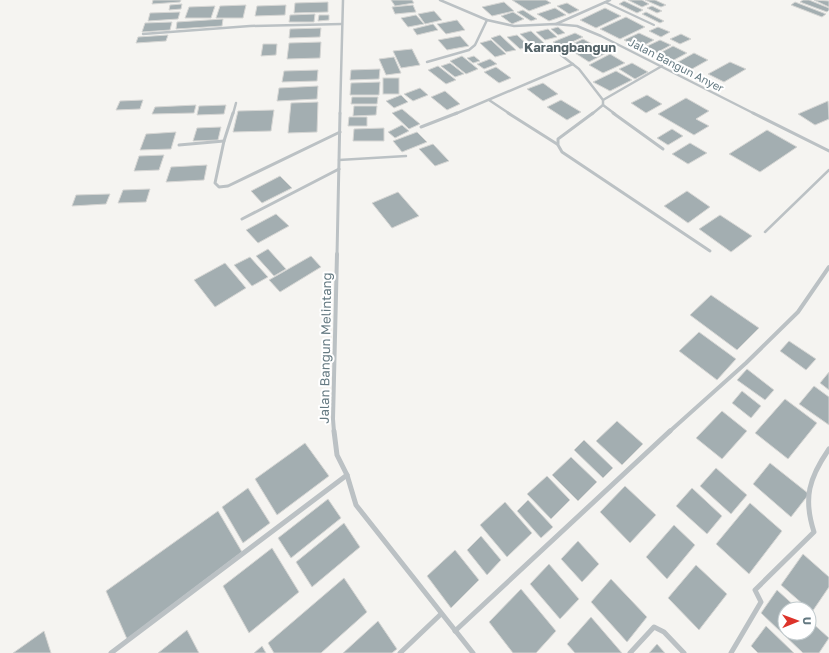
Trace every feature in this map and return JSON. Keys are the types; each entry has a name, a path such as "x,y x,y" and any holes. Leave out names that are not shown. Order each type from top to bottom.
{"street":[{"name":"Jalan Bangun Melintang","path":"343,0 332,419 337,455 347,475 356,505 473,653"},
{"name":"Jalan Bangun Anyer","path":"440,0 487,20 514,26 555,24 577,26 662,66 829,151"},
{"path":"555,24 610,0"},
{"path":"427,62 469,50 475,45 487,20"},
{"path":"143,34 250,26 342,24"},
{"path":"561,55 573,64 603,100 603,105"},
{"path":"421,127 573,64"},
{"path":"603,100 662,66"},
{"path":"489,100 557,144"},
{"path":"236,103 224,141 214,183 219,187 228,186 340,132"},
{"path":"603,105 558,139 557,144 559,150 710,252"},
{"path":"603,105 663,150"},
{"path":"179,144 224,141"},
{"path":"242,219 339,169"},
{"path":"455,631 618,478 752,358 798,312 829,267"},
{"path":"731,653 762,602 755,590 814,532 808,514 808,501 819,462 829,449"},
{"path":"111,653 347,475"},
{"path":"400,653 441,614"},
{"path":"630,653 654,627 664,632 684,653"}],"lane":[{"path":"605,2 654,25"},
{"path":"339,160 406,156"},
{"path":"765,232 829,170"}],"building":[{"path":"153,0 181,0 180,2 152,4"},
{"path":"391,0 412,0 414,3 395,6"},
{"path":"512,0 546,0 551,3 529,11"},
{"path":"628,0 642,0 649,4 642,7"},
{"path":"645,0 655,0 666,5 661,7"},
{"path":"803,0 809,0 829,8 829,10 827,12 800,2"},
{"path":"814,0 829,1 829,7"},
{"path":"624,1 643,10 637,13 619,4"},
{"path":"328,2 328,12 294,13 295,3"},
{"path":"504,2 514,11 492,16 482,7"},
{"path":"795,2 826,14 822,17 791,5"},
{"path":"567,3 579,10 569,14 557,6"},
{"path":"182,4 181,9 169,10 170,5"},
{"path":"246,5 243,18 216,18 220,6"},
{"path":"286,5 285,15 255,16 257,6"},
{"path":"413,5 416,12 395,14 392,7"},
{"path":"215,6 211,18 185,18 189,7"},
{"path":"652,6 662,11 657,13 647,8"},
{"path":"555,8 566,15 549,21 537,14"},
{"path":"605,8 621,16 596,28 580,20"},
{"path":"523,10 537,19 531,21 517,12"},
{"path":"434,11 442,20 425,24 418,14"},
{"path":"180,12 178,19 148,21 150,13"},
{"path":"513,12 524,19 512,24 501,16"},
{"path":"646,12 664,21 660,23 642,14"},
{"path":"315,14 314,22 289,22 290,15"},
{"path":"319,15 329,15 329,20 318,21"},
{"path":"416,15 424,24 408,27 401,18"},
{"path":"626,17 645,27 620,39 600,29"},
{"path":"223,19 222,26 176,29 177,22"},
{"path":"457,20 465,30 446,34 437,24"},
{"path":"172,22 170,30 142,32 145,23"},
{"path":"433,24 438,30 417,35 413,29"},
{"path":"558,27 565,33 558,35 551,29"},
{"path":"658,27 670,32 661,37 649,31"},
{"path":"321,28 320,37 289,38 290,29"},
{"path":"548,29 557,37 545,40 536,32"},
{"path":"531,31 544,43 534,46 520,34"},
{"path":"575,33 583,37 561,47 553,42"},
{"path":"639,33 654,40 639,48 624,40"},
{"path":"681,34 691,39 680,44 670,39"},
{"path":"168,35 166,41 136,43 138,37"},
{"path":"500,35 516,50 506,52 491,38"},
{"path":"517,35 530,47 520,49 507,37"},
{"path":"460,36 469,46 447,50 438,40"},
{"path":"583,39 592,44 575,52 566,47"},
{"path":"491,40 506,54 495,57 480,43"},
{"path":"660,40 671,45 656,53 645,47"},
{"path":"321,42 320,58 287,59 289,43"},
{"path":"263,44 277,44 276,55 261,56"},
{"path":"596,44 610,51 589,62 575,53"},
{"path":"673,46 687,53 672,61 658,54"},
{"path":"412,49 420,65 401,68 393,51"},
{"path":"694,53 708,60 692,69 678,62"},
{"path":"610,54 625,63 603,73 589,65"},
{"path":"462,56 478,69 466,74 450,61"},
{"path":"474,56 480,61 473,63 467,58"},
{"path":"394,57 401,73 386,75 379,59"},
{"path":"490,59 497,64 484,69 477,64"},
{"path":"730,62 746,69 724,82 708,74"},
{"path":"450,63 464,74 455,77 441,66"},
{"path":"632,63 648,72 635,79 619,69"},
{"path":"438,66 456,80 446,84 428,70"},
{"path":"496,67 511,78 499,83 484,72"},
{"path":"380,69 379,79 350,80 351,70"},
{"path":"318,70 317,81 282,82 284,71"},
{"path":"616,71 632,80 610,91 593,82"},
{"path":"383,78 399,78 399,94 383,94"},
{"path":"380,82 379,95 350,95 351,83"},
{"path":"543,83 558,94 543,101 527,89"},
{"path":"318,86 317,99 277,101 279,88"},
{"path":"420,88 428,95 413,101 404,94"},
{"path":"445,91 460,104 447,110 431,97"},
{"path":"401,95 408,102 394,108 386,101"},
{"path":"647,95 662,104 646,113 631,103"},
{"path":"352,97 378,97 377,104 351,104"},
{"path":"686,98 709,111 696,119 709,126 694,135 658,114"},
{"path":"143,100 140,109 116,110 120,101"},
{"path":"561,100 581,112 567,120 547,107"},
{"path":"828,101 829,119 815,125 798,114"},
{"path":"318,102 317,132 288,133 291,103"},
{"path":"196,105 194,113 152,114 155,107"},
{"path":"226,105 224,114 197,115 199,106"},
{"path":"354,106 377,106 376,115 353,116"},
{"path":"402,109 420,124 409,129 392,113"},
{"path":"274,110 271,131 233,132 238,111"},
{"path":"349,117 367,117 367,126 348,126"},
{"path":"402,125 409,131 395,138 388,132"},
{"path":"221,127 218,140 193,141 197,128"},
{"path":"384,128 384,141 353,141 354,129"},
{"path":"672,129 683,136 668,145 657,138"},
{"path":"767,130 797,147 760,172 729,154"},
{"path":"176,132 171,149 140,150 146,134"},
{"path":"417,132 427,142 402,152 393,141"},
{"path":"690,143 707,153 688,164 672,154"},
{"path":"433,144 449,161 435,166 419,149"},
{"path":"164,155 159,170 134,171 139,156"},
{"path":"207,165 204,180 166,182 171,167"},
{"path":"280,176 292,188 262,203 251,191"},
{"path":"150,189 146,202 118,203 123,190"},
{"path":"687,191 710,207 688,223 664,206"},
{"path":"398,192 419,216 392,228 372,203"},
{"path":"110,194 106,204 72,206 76,195"},
{"path":"276,214 289,226 258,243 246,230"},
{"path":"720,215 752,236 731,252 699,229"},
{"path":"268,249 286,269 274,276 256,256"},
{"path":"311,256 321,267 280,292 269,280"},
{"path":"250,257 268,277 252,286 234,265"},
{"path":"225,263 246,288 215,307 194,280"},
{"path":"711,295 759,328 737,350 690,315"},
{"path":"699,332 736,359 717,380 679,351"},
{"path":"789,341 816,359 806,370 780,351"},
{"path":"747,369 774,390 765,400 737,380"},
{"path":"829,372 829,390 820,383"},
{"path":"814,386 829,397 829,425 799,404"},
{"path":"742,391 761,406 751,418 732,403"},
{"path":"785,399 817,423 788,459 755,433"},
{"path":"722,411 747,431 722,459 696,438"},
{"path":"617,421 643,444 622,465 596,441"},
{"path":"584,440 613,468 603,478 574,450"},
{"path":"305,443 329,476 277,515 255,479"},
{"path":"571,457 597,482 578,501 552,475"},
{"path":"770,463 809,494 791,517 753,484"},
{"path":"716,468 747,495 731,514 700,486"},
{"path":"547,476 570,500 551,519 527,494"},
{"path":"625,486 656,515 630,543 600,512"},
{"path":"248,488 270,523 243,543 222,507"},
{"path":"692,488 722,516 707,534 676,506"},
{"path":"328,499 341,518 291,558 278,538"},
{"path":"528,500 553,527 541,538 517,511"},
{"path":"505,502 532,533 507,557 480,525"},
{"path":"750,503 782,531 749,574 716,544"},
{"path":"218,511 242,552 127,639 106,591"},
{"path":"344,523 360,547 312,587 296,562"},
{"path":"674,525 695,545 667,579 646,557"},
{"path":"481,536 501,560 487,575 467,550"},
{"path":"578,541 599,564 582,582 561,559"},
{"path":"272,548 299,592 249,633 223,586"},
{"path":"455,550 479,580 451,608 427,576"},
{"path":"803,554 829,577 829,587 817,605 817,601 799,601 781,585"},
{"path":"549,564 579,599 560,619 530,584"},
{"path":"696,565 727,594 699,630 668,598"},
{"path":"344,578 367,612 321,653 274,653 268,643"},
{"path":"611,579 647,617 627,642 591,602"},
{"path":"521,589 556,631 536,653 513,653 489,622"},
{"path":"777,590 789,601 777,601 777,628 761,613"},
{"path":"591,617 622,653 575,653 567,644"},
{"path":"378,621 397,649 392,653 343,653"},
{"path":"766,626 777,637 777,641 782,641 794,653 758,653 751,646"},
{"path":"817,627 829,638 819,653 803,653 790,641 817,641"},
{"path":"187,630 199,653 158,653"},
{"path":"44,631 51,653 13,653"},
{"path":"657,644 665,653 649,653"},
{"path":"262,646 266,653 254,653"}],"district":[{"name":"Karangbangun","path":"570,47"}]}
